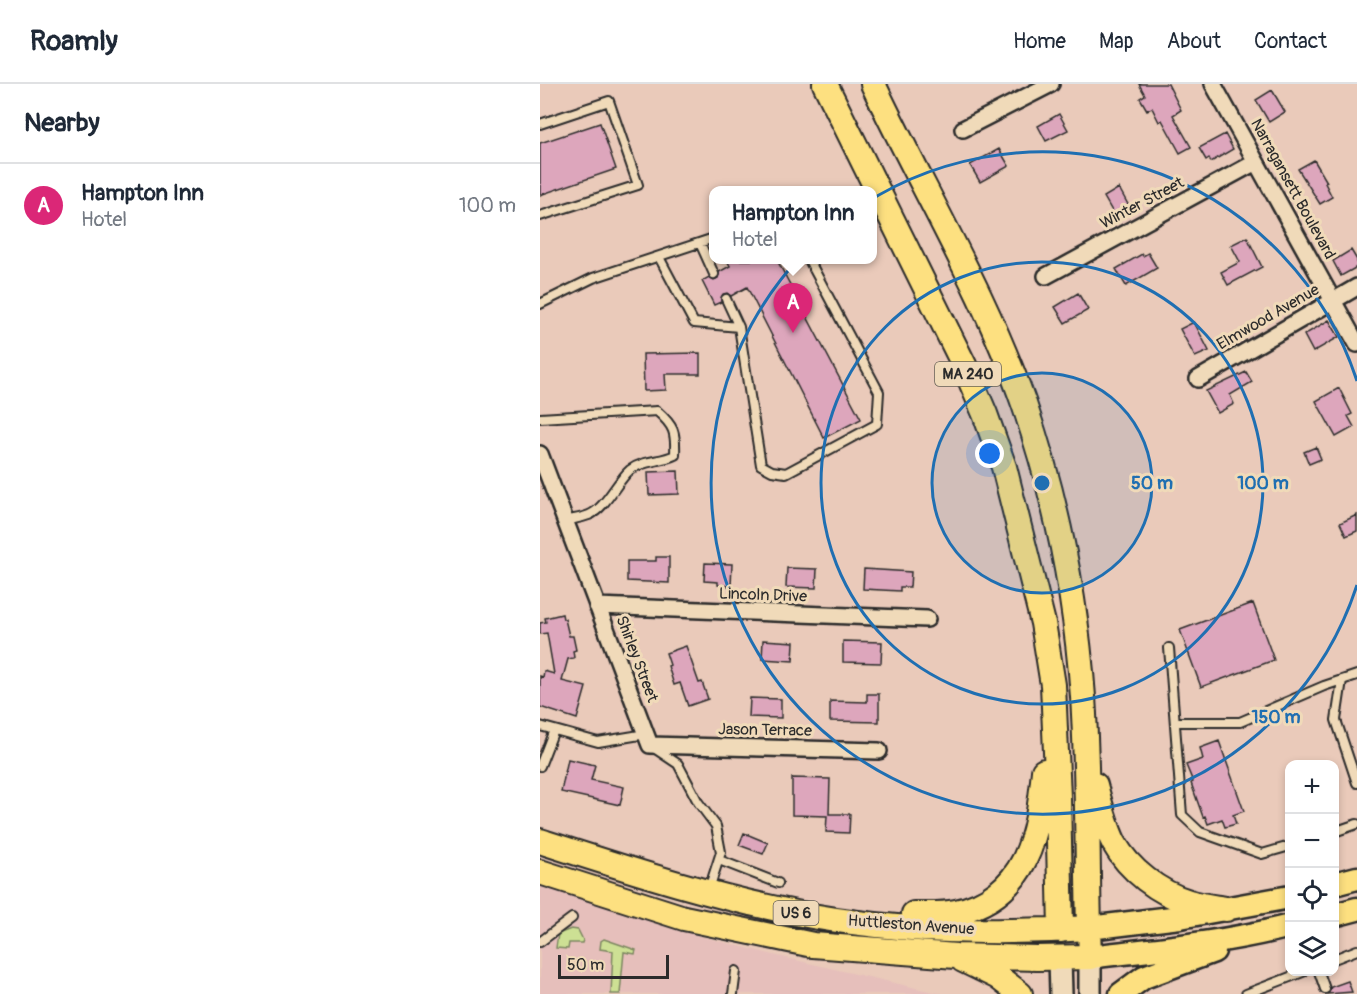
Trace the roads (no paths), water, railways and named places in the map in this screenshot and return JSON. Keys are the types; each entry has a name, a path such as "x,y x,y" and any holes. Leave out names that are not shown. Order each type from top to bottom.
{"highway":[{"name":"MA 240","path":"825,84 874,186"},
{"name":"MA 240","path":"873,84 1003,350 1027,414 1050,496 1078,640 1086,750 1089,928"},
{"name":"MA 240","path":"877,191 946,326 985,414 1004,467 1021,528 1043,623 1053,685 1061,930"},
{"path":"815,916 954,912 981,904 1005,887 1027,858 1035,835 1041,804 1053,685"},
{"path":"1086,750 1106,823 1123,856 1147,879 1173,895 1189,902 1226,909"},
{"name":"Huttleston Avenue","path":"540,841 656,879 708,893 815,916 945,930 1089,928"},
{"name":"Huttleston Avenue","path":"540,872 659,911 788,941 841,949 956,956 1090,957"},
{"path":"956,956 998,977 1020,994"}],"main road":[{"path":"1339,883 1357,878"},
{"name":"Huttleston Avenue","path":"1089,928 1226,909 1285,898"},
{"path":"1339,914 1357,909"},
{"name":"Huttleston Avenue","path":"1090,957 1173,947 1285,927"},
{"name":"MA 240","path":"1089,928 1090,957"},
{"name":"MA 240","path":"1060,958 1061,930"},
{"path":"1121,994 1144,977 1261,933"},
{"path":"1090,957 1090,994"},
{"path":"1060,958 1061,994"}],"street":[{"path":"963,129 1051,84"},
{"name":"Narragansett Boulevard","path":"1214,84 1357,344"},
{"name":"Winter Street","path":"1046,276 1256,162"},
{"name":"Elmwood Avenue","path":"1198,379 1357,287"},
{"name":"Shirley Street","path":"540,454 545,482 565,521 648,740"},
{"name":"Lincoln Drive","path":"597,606 927,619"},
{"name":"Jason Terrace","path":"648,740 879,751"}],"lane":[{"path":"540,124 609,101 638,185 540,216"},
{"path":"540,304 593,279 709,240"},
{"path":"700,243 709,263"},
{"path":"659,257 694,323 739,327"},
{"path":"709,264 714,274"},
{"path":"726,299 739,327 761,465 772,471 786,473 877,424 879,392 811,264"},
{"path":"540,418 657,411 670,422 676,435 675,455 640,464 630,470 598,509 590,515 565,521"},
{"path":"1169,648 1182,815 1200,832 1262,854 1285,847"},
{"path":"1174,722 1240,722 1357,675"},
{"path":"1342,680 1335,720 1357,783"},
{"path":"540,726 598,742 648,740 678,764 698,802 716,826 721,852 708,893"},
{"path":"540,766 554,730"},
{"path":"1339,831 1357,824"},
{"path":"719,860 778,883"},
{"path":"540,942 572,918"},
{"path":"1339,957 1357,950"},
{"path":"733,994 736,971"},
{"path":"1246,994 1293,976"},
{"path":"1320,976 1325,989"}],"place":[{"name":"Hampton Inn","path":"793,333"}]}
